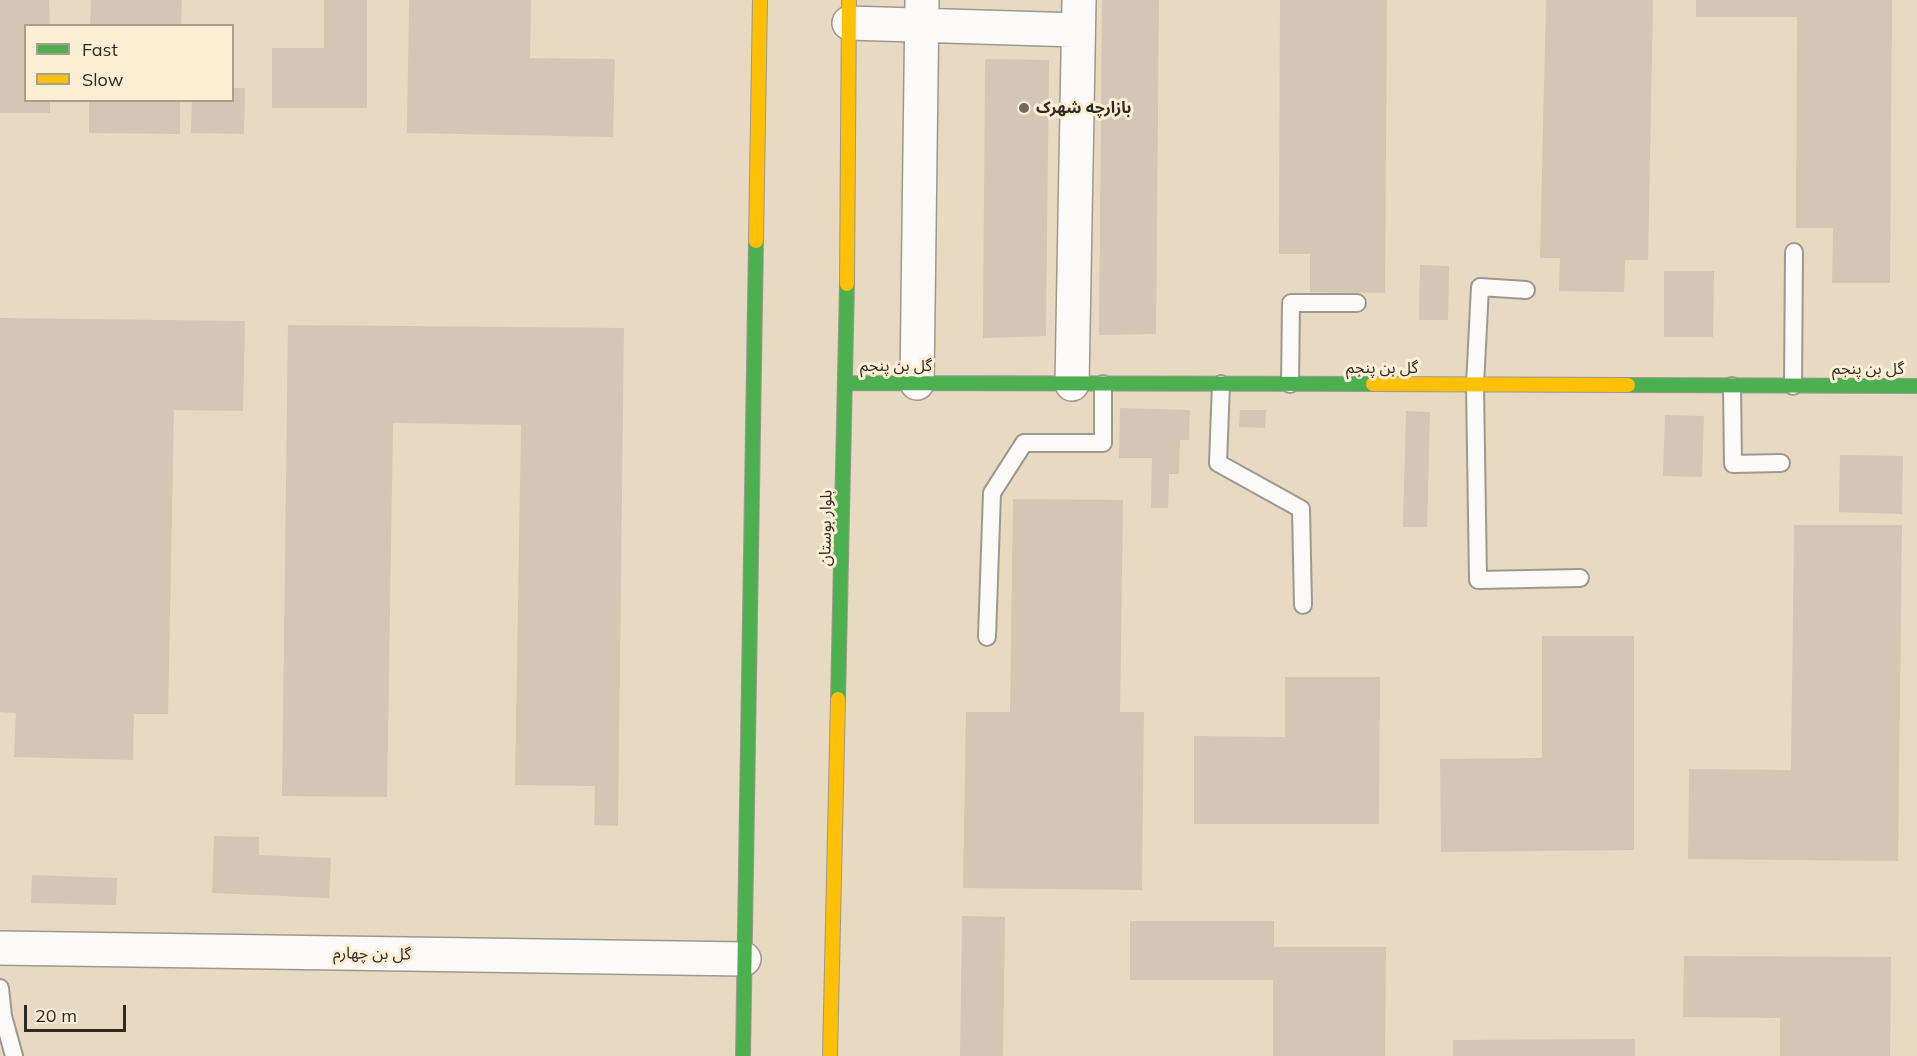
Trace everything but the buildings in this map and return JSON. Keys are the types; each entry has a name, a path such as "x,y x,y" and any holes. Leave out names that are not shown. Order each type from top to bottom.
{"street":[{"path":"742,1056 760,0"},
{"path":"849,11 1078,15 1087,384"},
{"name":"بلوار بوستان","path":"830,1056 846,383 849,11"},
{"path":"917,383 921,13"},
{"name":"گل بن پنجم","path":"846,383 1917,386"},
{"name":"گل بن چهارم","path":"0,948 744,959"}],"lane":[{"path":"1792,386 1794,252"},
{"path":"1526,290 1480,287 1475,385 1478,580 1580,578"},
{"path":"1290,384 1291,303 1357,303"},
{"path":"987,638 992,493 1024,442 1103,443 1087,384"},
{"path":"1221,384 1218,463 1301,509 1303,605"},
{"path":"1732,386 1732,464 1781,463"},
{"path":"0,988 3,1016 14,1056"}],"shaded area":[{"path":"0,0 1917,0 1917,1056 0,1056"}],"traffic: fast":[{"path":"743,1056 756,241"},
{"path":"838,699 847,284"},
{"path":"846,383 1373,384"},
{"path":"1628,385 1917,386"}],"traffic: slow":[{"path":"756,241 760,0"},
{"path":"847,284 849,0"},
{"path":"1373,384 1628,385"},
{"path":"830,1056 838,699"}],"place":[{"name":"بازارچه شهرک","path":"1024,108"}]}
